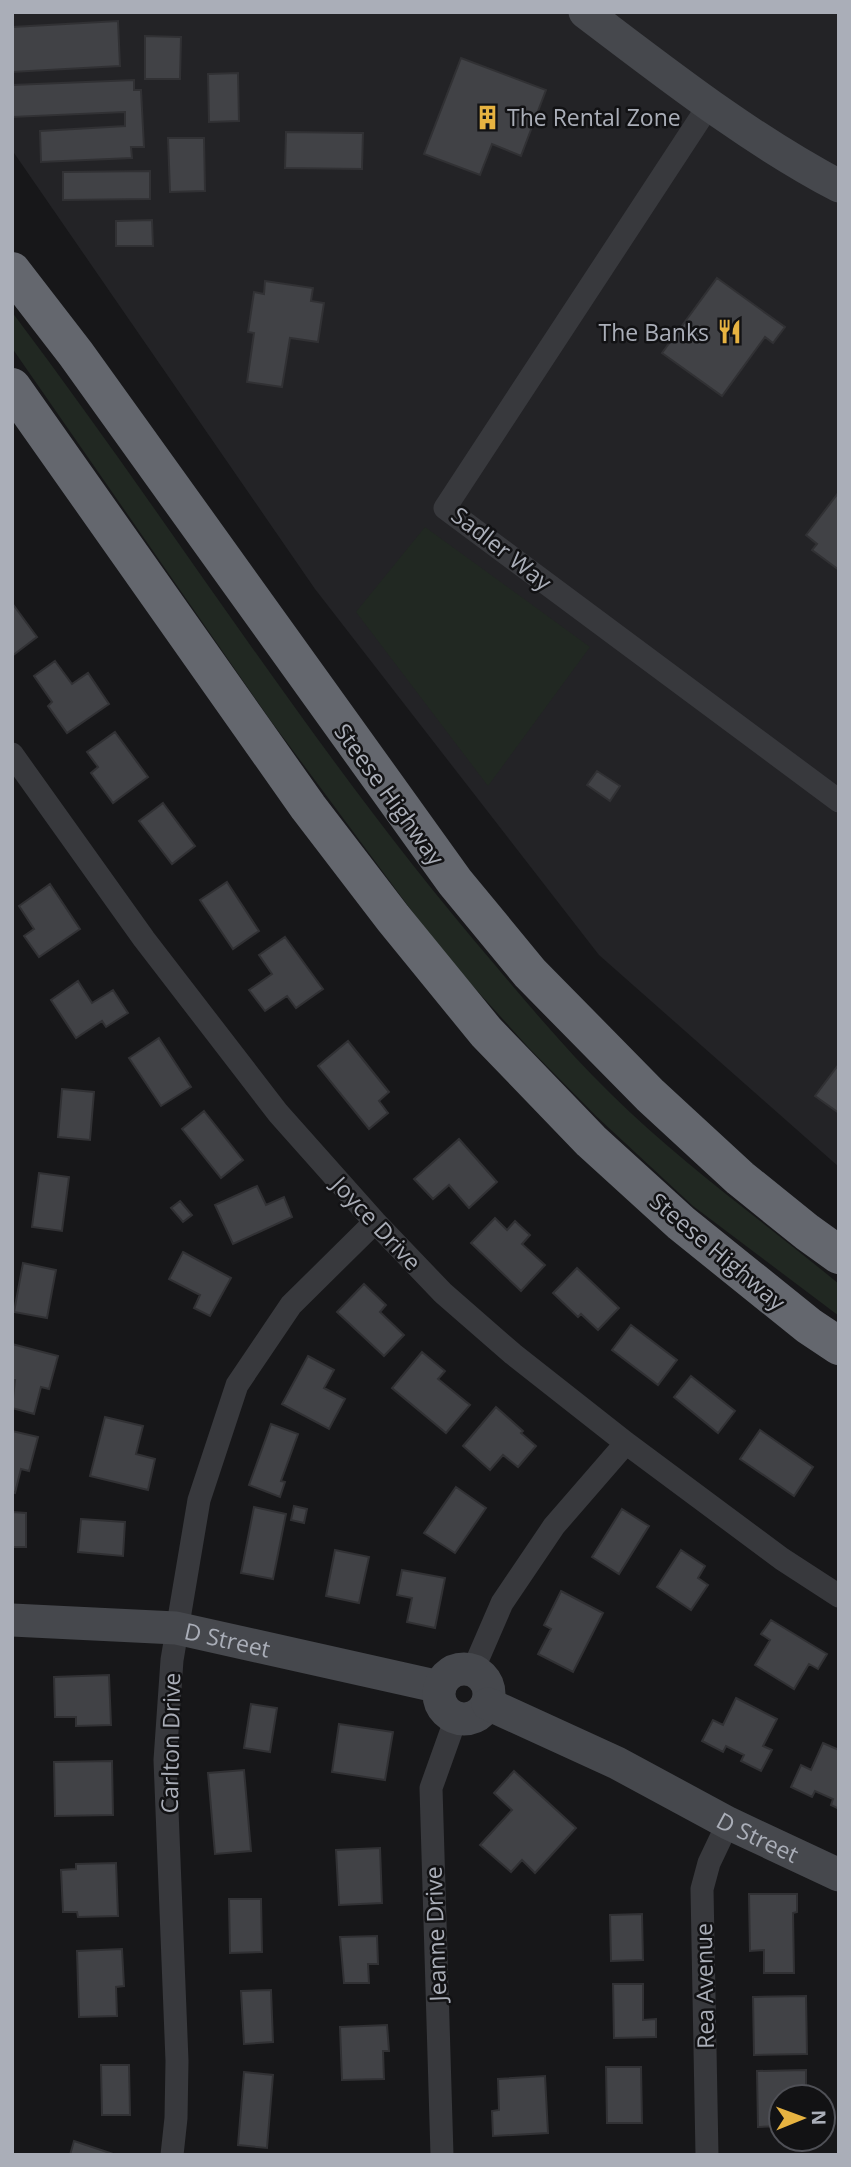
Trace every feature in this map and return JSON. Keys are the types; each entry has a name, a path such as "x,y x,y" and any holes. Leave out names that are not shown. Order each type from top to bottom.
{"highway":[{"name":"Steese Highway","path":"12,271 76,355 455,882 513,953 589,1035 650,1095 740,1178 839,1255"},
{"name":"Steese Highway","path":"12,387 308,807 393,918 486,1032 591,1142 681,1223 809,1326 839,1346"}],"street":[{"path":"585,12 709,105 799,165 839,186"},
{"name":"Sadler Way","path":"709,105 445,508 839,801"},
{"name":"Joyce Drive","path":"15,765 278,1113 374,1222 443,1293 513,1354 626,1443 782,1559 839,1596"},
{"name":"Carlton Drive","path":"172,2155 177,2060 165,1760 176,1628 199,1500 237,1385 291,1305 374,1222"},
{"path":"473,1670 502,1603 554,1526 626,1443"},
{"name":"D Street","path":"12,1620 176,1628 440,1687"},
{"path":"457,1670 473,1670 486,1681 489,1688 488,1704 477,1716 469,1719 456,1718 441,1704 440,1687 450,1674 457,1670"},
{"name":"D Street","path":"488,1704 617,1763 728,1823 839,1875"},
{"name":"Jeanne Drive","path":"442,2155 431,1788 456,1718"},
{"name":"Rea Avenue","path":"707,2155 702,1889 709,1863 728,1823"}],"shaded area":[{"path":"12,12 839,12 839,1167 599,955 315,589 12,150"},
{"path":"12,312 307,725 430,887 537,1015 611,1094 694,1168 839,1284 839,1316 693,1206 596,1116 528,1047 443,953 271,721 12,348"},
{"path":"425,527 590,647 488,786 356,612"}],"building":[{"path":"118,21 120,66 12,72 12,27"},
{"path":"145,36 181,37 180,79 145,79"},
{"name":"The Rental Zone","path":"461,58 546,90 521,156 492,144 480,175 424,154"},
{"path":"238,73 239,121 209,122 208,74"},
{"path":"134,80 134,90 141,90 144,147 131,147 132,158 41,162 40,131 125,126 125,112 12,117 12,85"},
{"path":"286,132 363,133 362,169 285,168"},
{"path":"168,138 204,138 205,191 170,192"},
{"path":"150,171 150,199 63,200 63,172"},
{"path":"152,220 153,246 116,246 116,221"},
{"name":"The Banks","path":"717,278 785,327 773,343 765,337 722,396 662,353"},
{"path":"265,281 313,288 311,301 324,303 318,342 290,338 282,387 247,382 254,333 248,332 254,292 264,294"},
{"path":"839,492 839,570 812,550 817,544 806,535"},
{"path":"12,603 37,637 12,656"},
{"path":"55,661 72,684 88,673 109,704 67,733 48,706 52,702 34,676"},
{"path":"115,732 148,777 113,803 91,773 98,767 87,752"},
{"path":"597,771 620,786 610,801 587,785"},
{"path":"163,803 195,846 172,864 139,821"},
{"path":"227,882 259,931 233,949 200,900"},
{"path":"50,884 80,929 39,957 24,936 34,929 19,906"},
{"path":"285,937 323,989 296,1008 287,996 265,1011 249,990 272,974 259,955"},
{"path":"78,981 92,1003 113,990 128,1013 106,1027 102,1021 76,1038 51,1000"},
{"path":"159,1038 191,1087 161,1106 129,1058"},
{"path":"348,1041 389,1092 379,1101 388,1113 369,1129 318,1066"},
{"path":"839,1064 839,1113 815,1096"},
{"path":"62,1089 94,1092 90,1140 58,1137"},
{"path":"204,1111 243,1160 221,1178 182,1129"},
{"path":"459,1139 497,1182 469,1208 449,1185 433,1199 414,1179"},
{"path":"39,1173 69,1177 62,1231 32,1227"},
{"path":"257,1186 266,1205 284,1197 292,1217 233,1244 215,1205"},
{"path":"180,1201 192,1215 183,1222 171,1208"},
{"path":"495,1218 507,1230 515,1221 530,1235 522,1244 545,1265 521,1291 471,1243"},
{"path":"183,1252 231,1278 210,1316 194,1308 200,1295 169,1279"},
{"path":"23,1263 56,1270 47,1318 14,1312"},
{"path":"577,1268 619,1308 598,1330 581,1314 578,1317 553,1293"},
{"path":"364,1284 386,1305 380,1312 404,1335 384,1356 337,1312"},
{"path":"631,1325 677,1360 658,1385 612,1350"},
{"path":"12,1344 58,1356 49,1389 41,1387 34,1414 12,1408 15,1380 12,1380"},
{"path":"422,1352 445,1371 438,1379 470,1405 446,1433 392,1388"},
{"path":"308,1356 334,1370 324,1388 345,1399 329,1429 282,1404"},
{"path":"691,1376 735,1411 718,1433 674,1397"},
{"path":"496,1407 536,1446 518,1467 503,1455 490,1470 463,1446"},
{"path":"105,1417 143,1426 136,1454 155,1459 148,1490 90,1476"},
{"path":"271,1424 298,1434 281,1481 285,1482 280,1497 249,1485"},
{"path":"760,1430 813,1467 794,1496 740,1459"},
{"path":"12,1431 38,1437 29,1471 21,1469 15,1493 12,1492"},
{"path":"456,1487 486,1508 455,1553 424,1533"},
{"path":"294,1506 307,1509 304,1523 291,1520"},
{"path":"254,1507 286,1514 273,1579 241,1573"},
{"path":"622,1509 649,1526 619,1574 592,1557"},
{"path":"12,1512 26,1513 26,1547 12,1547"},
{"path":"81,1519 125,1522 123,1556 78,1552"},
{"path":"335,1550 369,1557 359,1603 326,1596"},
{"path":"681,1550 705,1566 698,1578 708,1585 691,1610 657,1587"},
{"path":"402,1570 445,1578 435,1628 407,1622 412,1598 397,1595"},
{"path":"561,1591 603,1613 573,1672 538,1654 551,1629 544,1625"},
{"path":"771,1620 827,1654 818,1669 809,1664 794,1689 755,1665 770,1640 761,1634"},
{"path":"109,1675 111,1725 76,1726 76,1717 55,1717 54,1677"},
{"path":"736,1698 777,1719 763,1746 772,1750 761,1771 741,1761 744,1755 726,1746 723,1752 702,1741 713,1720 723,1725"},
{"path":"251,1704 277,1708 270,1752 244,1748"},
{"path":"339,1724 393,1732 385,1780 332,1772"},
{"path":"823,1743 839,1750 839,1809 831,1805 833,1799 815,1791 812,1797 791,1787 801,1765 811,1770"},
{"path":"112,1761 113,1815 55,1816 54,1762"},
{"path":"244,1770 251,1851 215,1854 208,1773"},
{"path":"514,1771 576,1828 535,1873 522,1860 511,1872 480,1845 512,1810 494,1793"},
{"path":"380,1848 382,1903 339,1905 336,1850"},
{"path":"116,1863 118,1916 78,1917 77,1912 63,1912 61,1870 76,1869 76,1864"},
{"path":"749,1894 797,1894 797,1912 793,1913 794,1973 764,1973 764,1950 750,1951"},
{"path":"229,1899 261,1899 262,1952 230,1953"},
{"path":"642,1914 643,1960 611,1961 610,1915"},
{"path":"377,1936 378,1964 368,1964 369,1983 344,1983 340,1937"},
{"path":"122,1949 124,1986 116,1987 117,2016 79,2017 77,1951"},
{"path":"613,1984 643,1984 643,2020 656,2019 656,2037 614,2038"},
{"path":"271,1990 273,2042 244,2044 241,1991"},
{"path":"806,1996 807,2054 754,2055 753,1997"},
{"path":"387,2025 389,2051 383,2051 384,2079 342,2080 340,2027"},
{"path":"101,2065 129,2065 130,2115 102,2115"},
{"path":"606,2067 641,2067 642,2123 607,2123"},
{"path":"806,2070 806,2083 767,2083 767,2127 758,2127 757,2071"},
{"path":"244,2072 273,2075 267,2148 238,2145"},
{"path":"545,2076 548,2133 493,2136 492,2111 499,2110 498,2079"},
{"path":"74,2141 116,2155 70,2155"}],"place":[{"name":"The Rental Zone","path":"487,117"},
{"name":"The Banks","path":"729,332"}]}
